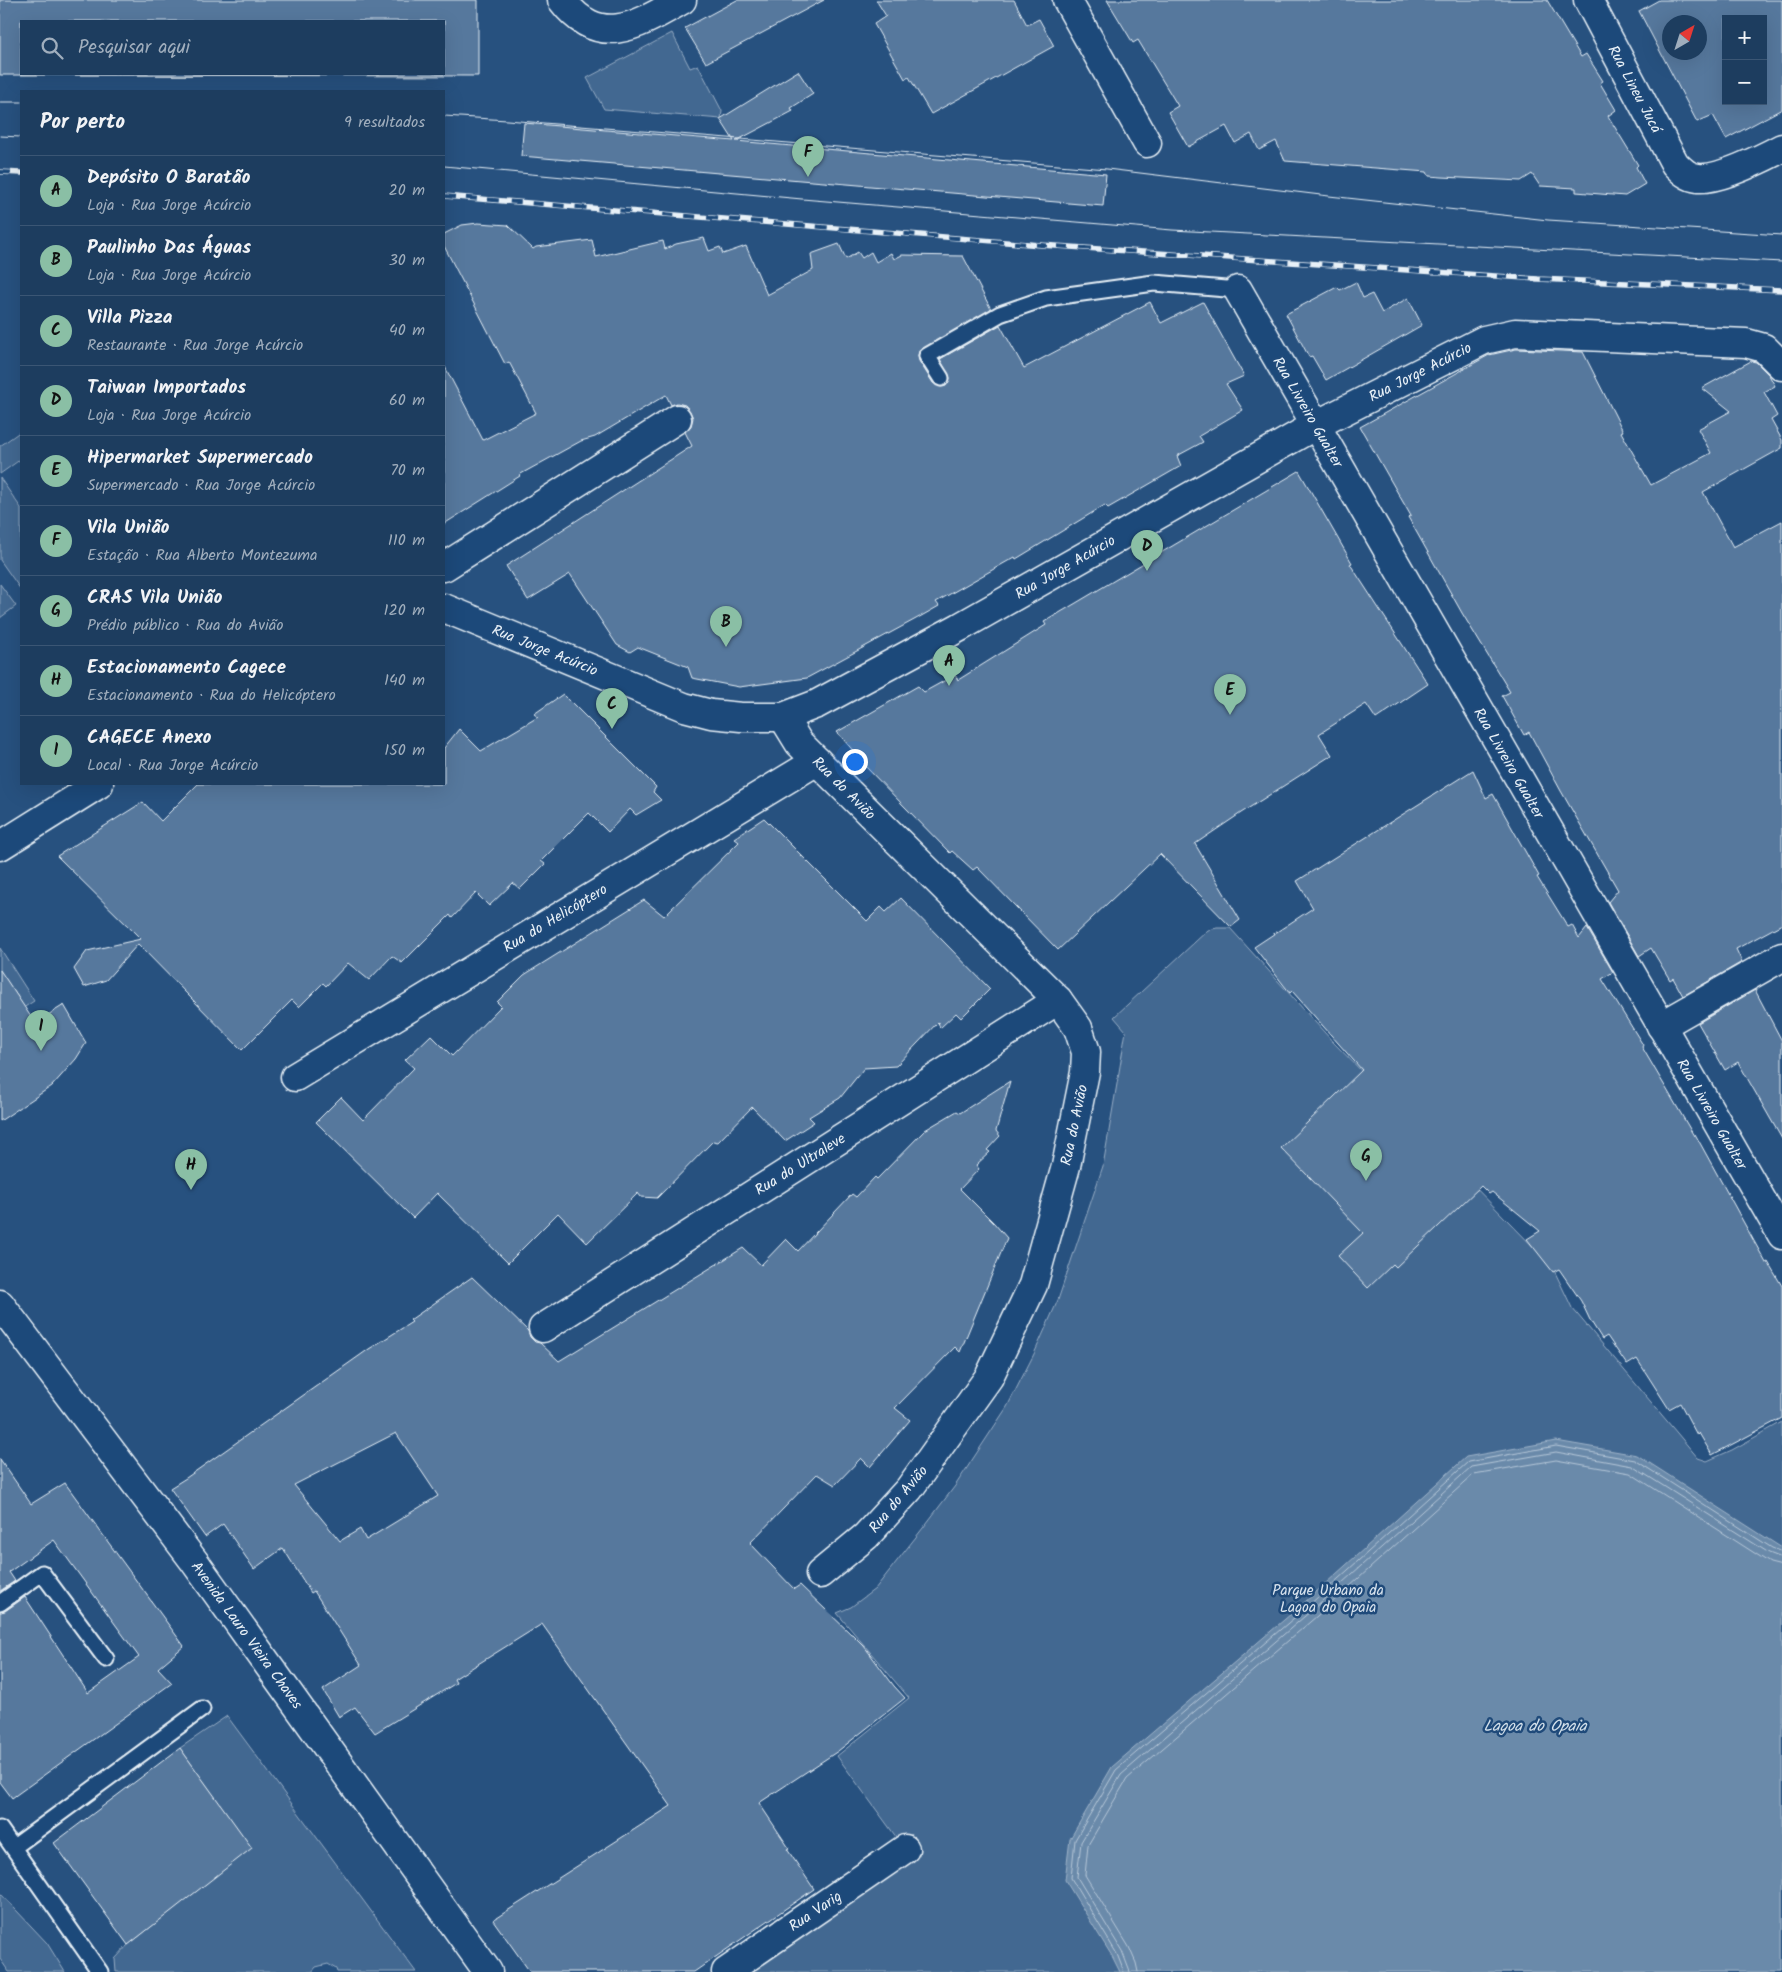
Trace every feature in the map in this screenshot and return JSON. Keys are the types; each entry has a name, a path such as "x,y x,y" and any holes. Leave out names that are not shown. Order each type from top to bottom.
{"street":[{"path":"570,9 589,26 611,30 644,21 682,0"},
{"path":"1067,0 1147,143"},
{"name":"Rua Lineu Jucá","path":"1588,0 1675,164 1686,174 1698,178 1722,174 1782,148"},
{"name":"Rua Livreiro Gualter","path":"1238,290 1782,1235"},
{"name":"Rua Jorge Acúrcio","path":"445,608 684,707 726,716 783,717 816,704 960,627 1316,425 1484,340 1515,333 1746,343 1764,348 1782,366"},
{"path":"445,566 677,419"},
{"name":"Rua do Avião","path":"783,717 799,743 816,761 1058,1000 1078,1028 1086,1052 1085,1072 1066,1166 1033,1285 988,1377 909,1489 866,1536 820,1574"},
{"name":"Rua do Helicóptero","path":"295,1077 816,761"},
{"path":"0,846 97,785"},
{"path":"1662,1026 1782,957"},
{"name":"Rua do Ultraleve","path":"542,1328 1058,1000"},
{"name":"Avenida Lauro Vieira Chaves","path":"0,1304 194,1561 488,1972"},
{"name":"Rua Varig","path":"726,1972 905,1849"}],"lane":[{"path":"941,378 927,356 1000,314 1046,298 1154,283 1238,290"},
{"path":"0,1603 42,1573 106,1659"},
{"path":"14,1847 202,1709"},
{"path":"0,1829 100,1972"}],"green space":[{"path":"672,33 690,68 698,65 722,111 721,119 604,109 587,78"},
{"path":"20,432 20,460 0,474 0,446"},
{"path":"0,478 20,507 20,589 0,560"},
{"path":"0,584 16,606 0,618"},
{"name":"Parque Urbano da Lagoa do Opaia","path":"1230,928 1334,1043 1552,1266 1572,1308 1698,1458 1707,1461 1732,1450 1782,1422 1782,1972 732,1972 905,1849 837,1756 909,1698 837,1613 851,1607 875,1589 955,1486 1007,1407 1034,1354 1058,1300 1103,1166 1126,1031 1114,1017 1208,930"},
{"path":"0,948 34,1001 17,1012 18,997 0,971"},
{"path":"227,1716 416,1972 337,1972 336,1969 328,1964 316,1967 312,1972 116,1972 115,1959 128,1945 251,1848 180,1748"},
{"path":"0,1893 47,1943 65,1972 9,1972 0,1959"}],"water":[{"name":"Lagoa do Opaia","path":"1556,1441 1637,1455 1782,1548 1782,1972 1120,1972 1065,1880 1070,1839 1112,1767 1305,1602 1466,1457"}],"building":[{"path":"0,0 478,0 478,76 0,75"},
{"path":"737,0 824,0 706,63 685,28"},
{"path":"876,0 1014,0 1027,25 1039,19 1054,46 931,114 909,77 905,79 874,24 886,16"},
{"path":"1107,0 1547,0 1581,57 1586,54 1603,81 1600,83 1616,110 1608,116 1638,165 1636,167 1645,184 1625,196 1576,192 1576,188 1540,186 1532,174 1521,181 1442,177 1429,176 1427,172 1285,161 1276,141 1259,150 1251,134 1235,143 1226,126 1188,147 1168,112 1178,106 1138,40 1133,43"},
{"path":"1659,0 1782,0 1782,109 1726,139 1713,115 1697,122 1665,60 1707,60 1707,15 1662,15 1662,55 1639,11"},
{"path":"798,71 813,94 791,108 793,111 736,141 1106,174 1103,206 521,156 524,123 734,141 720,119"},
{"path":"478,223 508,225 533,249 536,247 592,240 596,257 663,241 665,249 676,244 704,238 709,251 720,247 723,254 746,246 767,295 813,270 811,254 839,244 846,259 858,252 862,258 871,252 876,262 891,253 894,259 902,255 963,256 991,309 919,351 919,361 933,383 941,387 946,386 950,378 940,359 1000,325 1024,368 1150,302 1161,323 1203,302 1244,376 1226,384 1243,410 1199,436 1203,442 1177,456 1181,466 1108,508 1105,505 1016,559 1015,557 936,602 939,606 807,678 739,687 692,678 688,667 638,647 630,652 617,645 570,574 528,600 506,566 692,446 685,432 691,426 693,418 685,405 677,403 671,405 666,395 595,437 581,441 519,475 445,523 445,367 483,440 536,413 509,362 505,364 445,248 445,234 462,225"},
{"path":"1356,282 1363,298 1372,294 1382,313 1408,298 1422,325 1326,380 1312,356 1309,357 1286,314 1337,287 1340,290"},
{"path":"1516,349 1583,352 1623,431 1621,432 1651,485 1711,453 1698,429 1731,411 1702,388 1751,361 1756,362 1769,375 1775,386 1764,392 1777,416 1771,420 1782,440 1782,448 1703,492 1733,547 1782,521 1782,924 1736,949 1742,962 1683,996 1673,978 1670,980 1651,948 1639,956 1608,902 1618,890 1529,732 1524,735 1502,696 1510,692 1462,613 1408,517 1411,516 1360,427 1489,355"},
{"path":"1299,471 1352,563 1350,564 1428,684 1376,719 1366,704 1319,734 1332,755 1195,844 1240,920 1231,927 1160,854 1058,950 977,867 973,870 952,851 950,853 861,762 837,732 918,686 924,692 955,675 958,680 1046,625 1044,622"},
{"path":"563,694 656,787 653,792 661,800 636,815 630,809 608,832 589,813 541,861 545,864 520,889 513,883 489,906 476,893 452,918 450,915 402,963 392,956 369,980 348,963 326,986 323,983 299,1007 292,1000 242,1050 138,944 106,980 84,987 74,969 87,951 141,939 57,856 143,802 161,821 197,785 445,785 445,747 459,729 481,751 538,717 534,714"},
{"path":"1473,770 1486,798 1493,794 1539,876 1537,877 1568,927 1572,925 1579,938 1587,928 1613,972 1602,979 1643,1045 1642,1047 1694,1136 1695,1134 1766,1263 1768,1262 1782,1286 1782,1418 1712,1455 1699,1433 1697,1435 1680,1403 1669,1409 1637,1359 1627,1365 1607,1336 1602,1339 1581,1301 1559,1269 1553,1272 1527,1239 1540,1231 1492,1192 1489,1194 1481,1186 1396,1267 1393,1264 1368,1288 1338,1256 1363,1233 1281,1148 1362,1070 1292,991 1290,993 1254,947 1313,908 1297,881"},
{"path":"764,818 867,921 881,907 886,912 901,898 990,989 961,1018 956,1013 940,1028 938,1022 896,1066 864,1068 840,1098 809,1117 814,1122 785,1141 752,1107 718,1142 713,1141 657,1198 641,1197 638,1193 587,1243 558,1213 508,1263 437,1193 413,1218 316,1122 341,1097 363,1120 414,1068 405,1060 431,1035 452,1056 501,1006 497,1002 524,975 644,900 664,916 739,842 734,838"},
{"path":"0,970 35,1023 64,1005 86,1043 76,1059 52,1086 0,1121"},
{"path":"1755,990 1782,1041 1782,1139 1738,1062 1725,1070 1698,1023"},
{"path":"1010,1081 996,1131 1000,1136 987,1150 990,1152 976,1165 979,1169 960,1189 1007,1238 960,1352 955,1347 895,1408 910,1420 870,1467 861,1458 835,1485 817,1474 750,1543 794,1589 800,1585 864,1646 905,1698 838,1751 759,1803 814,1889 694,1972 530,1972 493,1920 671,1806 542,1624 454,1679 456,1683 375,1733 355,1707 339,1717 323,1690 361,1665 314,1591 311,1593 283,1548 254,1569 223,1524 205,1537 170,1488 369,1349 412,1322 410,1320 472,1277 528,1331 530,1337 535,1342 540,1343 559,1361 743,1248 761,1265 786,1239 798,1251 852,1194 856,1197 875,1177 877,1179 925,1130 957,1111 960,1113","holes":["396,1433 438,1496 366,1540 360,1529 340,1541 294,1485"]},
{"path":"0,1459 31,1504 65,1483 184,1646 158,1668 172,1683 12,1798 0,1782 0,1612 5,1611 25,1597 88,1693 139,1657 54,1540 9,1572 15,1581 0,1591"},
{"path":"180,1748 252,1848 128,1945 54,1843"}],"tram line":[{"path":"0,102 20,102"},
{"path":"445,116 1107,169 1548,220 1782,235"},
{"path":"0,136 20,137"},
{"path":"445,166 802,199 1172,230 1782,262"}],"railway":[{"path":"0,172 20,173"},
{"path":"445,196 1041,245 1538,279 1782,290"}],"place":[{"name":"Vila União","path":"808,177"},
{"name":"Taiwan Importados","path":"1147,571"},
{"name":"Paulinho Das Águas","path":"726,647"},
{"name":"Depósito O Baratão","path":"949,686"},
{"name":"Hipermarket Supermercado","path":"1230,715"},
{"name":"Villa Pizza","path":"612,729"},
{"name":"CAGECE Anexo","path":"41,1051"},
{"name":"CRAS Vila União","path":"1366,1181"},
{"name":"Estacionamento Cagece","path":"191,1190"}]}
